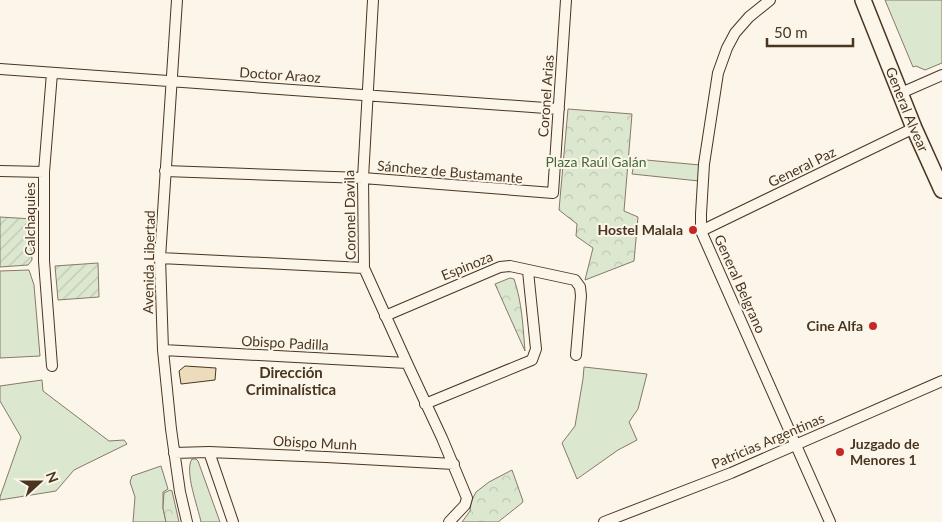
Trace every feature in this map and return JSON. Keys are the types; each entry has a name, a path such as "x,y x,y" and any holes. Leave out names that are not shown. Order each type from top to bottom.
{"street":[{"name":"Avenida Libertad","path":"177,0 160,258 163,350 174,453 187,522"},
{"name":"Coronel Davila","path":"373,0 362,178 364,268 454,464 467,498 465,505 449,522"},
{"name":"Coronel Arias","path":"553,193 566,0"},
{"name":"General Belgrano","path":"770,0 749,17 735,33 718,73 704,164 700,214 701,231 830,522"},
{"name":"General Alvear","path":"863,0 914,128 942,190"},
{"name":"Doctor Araoz","path":"0,69 559,109"},
{"name":"Calchaquies","path":"52,73 44,172 44,261 52,366"},
{"path":"900,93 942,76"},
{"name":"General Paz","path":"701,231 914,128"},
{"path":"0,171 44,172"},
{"name":"Sánchez de Bustamante","path":"165,171 362,178 553,193"},
{"path":"160,258 364,268"},
{"name":"Espinoza","path":"385,316 500,267 510,266 575,280 580,287 581,296 576,355"},
{"path":"426,404 532,360 536,348 528,271"},
{"name":"Obispo Padilla","path":"163,350 406,363"},
{"name":"Patricias Argentinas","path":"604,522 731,473 942,381"},
{"path":"209,452 233,522"},
{"name":"Obispo Munh","path":"174,453 209,452 454,464"}],"green space":[{"path":"885,0 942,0 942,63 925,70 916,66 913,67"},
{"name":"Plaza Raúl Galán","path":"568,109 632,114 624,211 638,217 634,261 585,280 593,248 576,236 577,224 559,210"},
{"path":"635,159 700,165 699,181 632,174"},
{"path":"0,217 33,219 32,260 28,265 0,267"},
{"path":"98,263 99,297 58,300 55,266"},
{"path":"29,270 34,285 40,356 0,358 0,271"},
{"path":"510,278 514,279 519,297 525,351 495,284"},
{"path":"584,367 647,374 638,409 629,422 637,440 618,450 577,479 562,443 575,426"},
{"path":"42,380 43,391 109,441 124,440 127,444 74,470 56,491 0,500 21,437 0,401 0,386"},
{"path":"192,459 198,461 220,522 201,522 192,489 190,465"},
{"path":"161,466 168,489 163,492 163,508 166,522 133,522 135,497 130,482 132,476"},
{"path":"512,470 523,501 522,503 498,522 462,522 470,511 471,502 476,492 489,482"},
{"path":"172,491 179,522 166,522 163,508 164,493"}],"building":[{"path":"185,366 216,368 215,380 181,384 179,371"}],"place":[{"name":"Hostel Malala","path":"693,230"},
{"name":"Cine Alfa","path":"873,326"},
{"name":"Juzgado de Menores 1","path":"840,452"}],"district":[{"name":"Dirección Criminalística","path":"291,382"}]}
